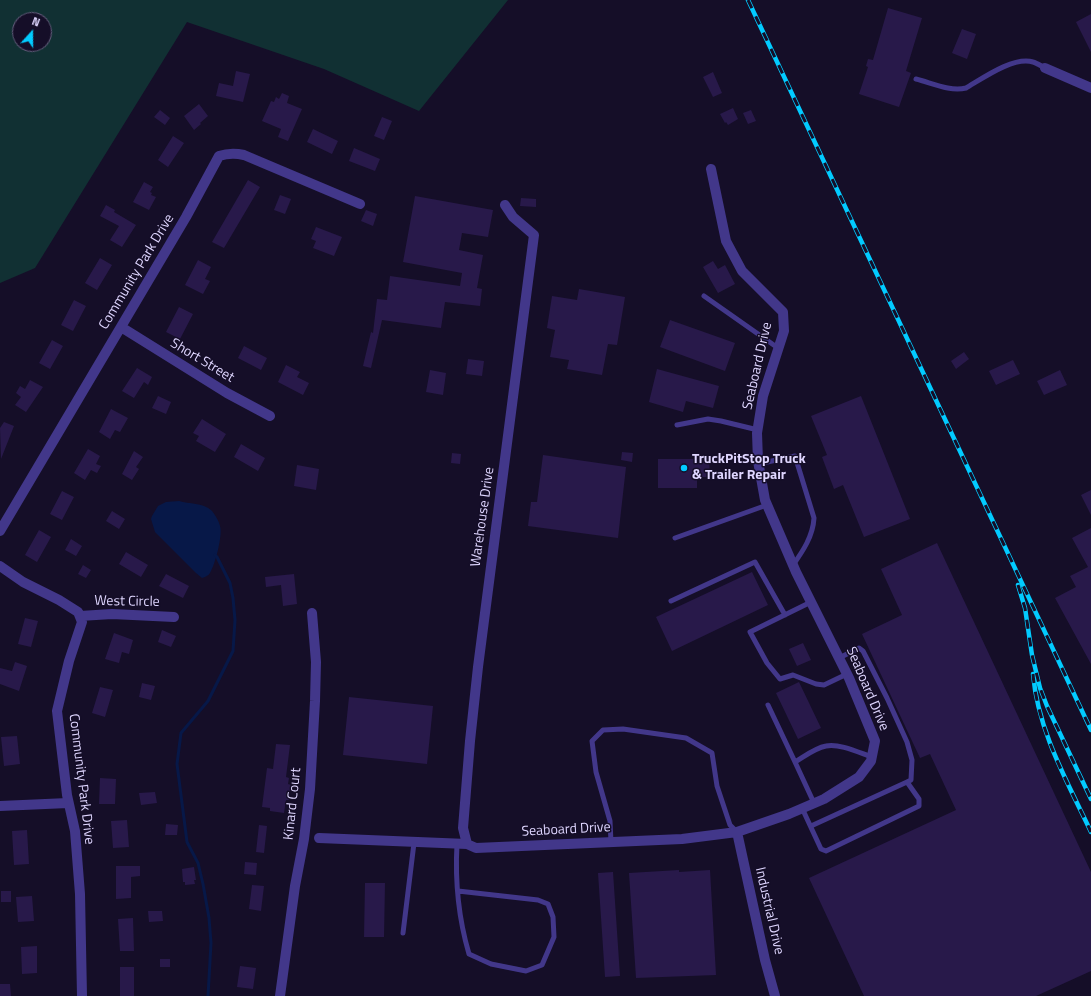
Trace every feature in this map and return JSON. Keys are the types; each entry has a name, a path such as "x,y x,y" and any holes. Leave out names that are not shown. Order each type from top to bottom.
{"street":[{"path":"1045,68 1091,88"},
{"name":"Community Park Drive","path":"0,531 186,217 219,156 226,153 244,154 360,204"},
{"name":"Seaboard Drive","path":"319,838 462,844 476,848 682,839 737,832 824,799 859,777 871,761 875,741 840,658 793,566 765,500 758,464 758,430 763,396 784,331 783,312 742,271 726,241 711,169"},
{"name":"Warehouse Drive","path":"462,844 470,741 478,666 534,235 513,217 504,205"},
{"name":"Short Street","path":"121,327 227,393 270,416"},
{"path":"0,566 23,582 59,600 78,612 80,616"},
{"name":"Kinard Court","path":"280,996 295,886 304,840 310,789 316,701 316,662 312,613"},
{"name":"West Circle","path":"80,616 112,614 174,618"},
{"name":"Community Park Drive","path":"80,616 82,622 69,661 57,711 68,803 74,831 80,894 82,996"},
{"path":"0,806 68,803"},
{"name":"Industrial Drive","path":"737,832 765,960 775,996"}],"lane":[{"path":"916,79 948,88 960,89 966,88 1010,64 1020,61 1032,61 1045,68"},
{"path":"704,296 778,348"},
{"path":"677,425 708,419 758,430"},
{"path":"758,464 795,456 814,518 814,528 804,550 793,566"},
{"path":"674,538 767,505"},
{"path":"671,601 755,562 785,615"},
{"path":"811,602 750,632 767,663 780,679 793,675 816,684 824,685 847,674"},
{"path":"811,826 911,780 912,760 907,742 863,651 859,648 840,658"},
{"path":"768,705 814,803"},
{"path":"611,842 610,821 596,772 592,741 603,730 623,729 686,738 712,753 717,786 730,825 737,832"},
{"path":"795,762 815,750 827,745 841,747 872,757"},
{"path":"802,808 821,848 826,851 919,806 919,799 907,782"},
{"path":"403,933 414,843"},
{"path":"458,891 538,900 548,904 553,917 554,937 542,966 526,971 491,964 469,954 463,934 458,891 456,871 462,844"}],"green space":[{"path":"0,0 508,0 419,111 324,69 187,22 35,268 0,283"}],"water":[{"path":"179,501 200,505 211,510 218,520 221,530 214,564 209,574 202,578 155,532 151,519 158,506 166,502"}],"building":[{"path":"888,8 922,18 906,71 911,73 899,107 859,94 868,67 866,66 868,59 873,60"},
{"path":"1091,14 1091,52 1076,22"},
{"path":"962,29 976,34 967,59 952,53"},
{"path":"236,71 250,74 243,102 216,96 219,83 233,86"},
{"path":"713,72 722,93 713,97 703,77"},
{"path":"282,93 289,96 287,103 302,109 288,141 278,137 281,129 262,121 271,101 274,102 276,97 279,99"},
{"path":"199,104 208,116 194,130 184,116"},
{"path":"733,108 738,119 728,125 726,122 725,123 720,114"},
{"path":"160,110 170,118 165,125 154,117"},
{"path":"751,110 756,121 748,124 743,113"},
{"path":"382,117 392,121 384,140 374,136"},
{"path":"313,129 338,141 332,154 307,142"},
{"path":"173,136 184,143 168,167 158,160"},
{"path":"354,148 380,159 375,171 349,161"},
{"path":"248,180 260,187 224,248 212,242"},
{"path":"144,182 153,187 150,192 152,193 151,195 156,197 149,210 133,202"},
{"path":"280,195 291,199 285,214 274,210"},
{"path":"415,196 493,210 488,237 462,233 459,250 483,255 477,288 482,289 480,306 445,302 441,328 382,320 371,368 363,366 371,332 373,333 377,299 387,300 390,276 460,286 462,273 403,262"},
{"path":"521,198 536,199 536,207 520,206"},
{"path":"106,205 115,210 114,212 136,225 122,247 110,240 119,226 100,216"},
{"path":"366,210 377,214 373,226 361,221"},
{"path":"316,227 342,237 334,256 313,248 316,241 311,239"},
{"path":"100,258 112,265 97,290 85,283"},
{"path":"198,260 211,267 205,279 210,281 203,294 185,285"},
{"path":"713,261 718,269 725,265 735,284 718,293 703,267"},
{"path":"579,289 625,297 617,345 608,344 602,375 567,369 569,360 550,357 555,330 547,328 552,296 577,300"},
{"path":"74,300 86,306 73,331 61,325"},
{"path":"179,307 193,314 180,339 166,332"},
{"path":"670,320 735,343 725,371 660,347"},
{"path":"52,340 63,346 50,369 39,363"},
{"path":"244,346 267,358 261,370 238,358"},
{"path":"964,352 969,359 956,369 951,361"},
{"path":"468,359 484,361 482,376 466,374"},
{"path":"1013,360 1020,374 996,385 989,371"},
{"path":"286,365 300,372 297,377 309,383 303,395 278,382"},
{"path":"137,368 152,377 148,385 144,382 134,398 122,391"},
{"path":"657,369 719,386 713,408 686,401 683,412 649,402"},
{"path":"430,370 446,373 443,395 426,392"},
{"path":"1060,370 1067,385 1044,395 1037,381"},
{"path":"30,380 43,387 26,412 15,405 21,397 16,393 20,386 25,389"},
{"path":"158,396 171,402 166,414 152,408"},
{"path":"861,396 910,519 864,537 843,485 834,489 822,457 827,455 811,416"},
{"path":"111,409 128,418 120,432 115,430 110,439 99,432"},
{"path":"202,419 226,434 215,452 196,441 199,436 193,433"},
{"path":"4,422 14,426 1,459 0,428"},
{"path":"241,444 265,458 258,471 234,457"},
{"path":"88,449 100,456 96,464 101,466 97,473 91,470 85,480 74,473"},
{"path":"134,451 143,457 136,467 139,469 132,480 122,474"},
{"path":"622,452 633,453 632,462 621,460"},
{"path":"452,453 461,454 460,464 451,463"},
{"path":"543,455 626,467 618,538 528,526 531,502 537,502"},
{"name":"TruckPitStop Truck & Trailer Repair","path":"658,459 709,459 710,477 697,477 697,488 658,488"},
{"path":"297,465 319,469 316,490 294,486"},
{"path":"1091,490 1091,515 1081,495"},
{"path":"62,491 74,497 62,520 50,514"},
{"path":"112,511 125,519 119,529 106,521"},
{"path":"1091,528 1091,664 1055,598 1076,587 1070,576 1088,567 1072,538"},
{"path":"39,530 51,537 37,562 25,555"},
{"path":"71,539 82,546 76,556 65,550"},
{"path":"937,543 1091,872 1091,971 1036,996 864,996 809,878 956,810 930,754 920,758 862,634 902,615 881,569"},
{"path":"126,552 148,565 141,577 119,564"},
{"path":"83,565 91,570 86,578 78,574"},
{"path":"752,572 768,605 672,651 656,617"},
{"path":"166,574 189,586 183,598 159,586"},
{"path":"294,574 297,604 283,606 281,585 266,587 265,577"},
{"path":"25,618 38,621 31,647 18,644"},
{"path":"162,630 176,636 171,647 158,642"},
{"path":"114,633 133,640 129,654 122,652 119,663 105,659"},
{"path":"803,643 811,660 797,666 789,649"},
{"path":"15,662 27,666 19,691 0,684 0,668 12,671"},
{"path":"799,682 821,728 798,739 776,693"},
{"path":"142,683 155,686 151,700 139,697"},
{"path":"100,687 113,690 105,717 92,713"},
{"path":"349,697 433,706 427,764 343,755"},
{"path":"17,736 20,764 4,766 1,737"},
{"path":"276,744 290,745 286,777 289,778 288,784 291,785 289,800 286,800 284,813 270,811 270,808 262,807 267,768 273,769"},
{"path":"100,778 116,779 115,804 99,804"},
{"path":"155,792 157,803 141,805 139,793"},
{"path":"127,820 129,847 113,848 111,821"},
{"path":"166,824 178,825 177,835 165,835"},
{"path":"259,825 267,826 264,853 256,852"},
{"path":"27,830 29,864 14,865 12,831"},
{"path":"245,862 257,863 256,875 244,874"},
{"path":"116,866 140,866 140,876 131,877 131,898 116,899"},
{"path":"194,867 196,880 194,880 195,884 185,885 185,882 183,882 182,869"},
{"path":"679,870 679,872 710,870 716,975 636,978 629,873"},
{"path":"613,872 620,976 605,977 598,873"},
{"path":"365,883 385,883 384,937 364,937"},
{"path":"252,885 264,886 261,911 249,909"},
{"path":"1,891 11,891 11,902 1,902"},
{"path":"32,896 34,921 18,922 16,897"},
{"path":"148,911 162,911 163,921 149,922"},
{"path":"133,918 134,951 120,951 118,919"},
{"path":"37,946 37,973 22,974 21,947"},
{"path":"160,959 170,959 170,967 160,967"},
{"path":"240,966 256,968 253,989 237,987"},
{"path":"120,967 134,967 134,996 120,996"},
{"path":"0,984 10,984 11,996 0,996"}],"waterway":[{"path":"208,996 211,943 209,918 198,863 187,842 177,764 181,733 208,701 233,651 235,620 233,598 230,583 215,555"}],"railway":[{"path":"748,0 1091,730"},
{"path":"1018,585 1025,608 1032,655 1040,688 1091,799"},
{"path":"1033,674 1036,695 1047,736 1063,775 1091,832"}],"place":[{"name":"TruckPitStop Truck & Trailer Repair","path":"684,468"}]}
